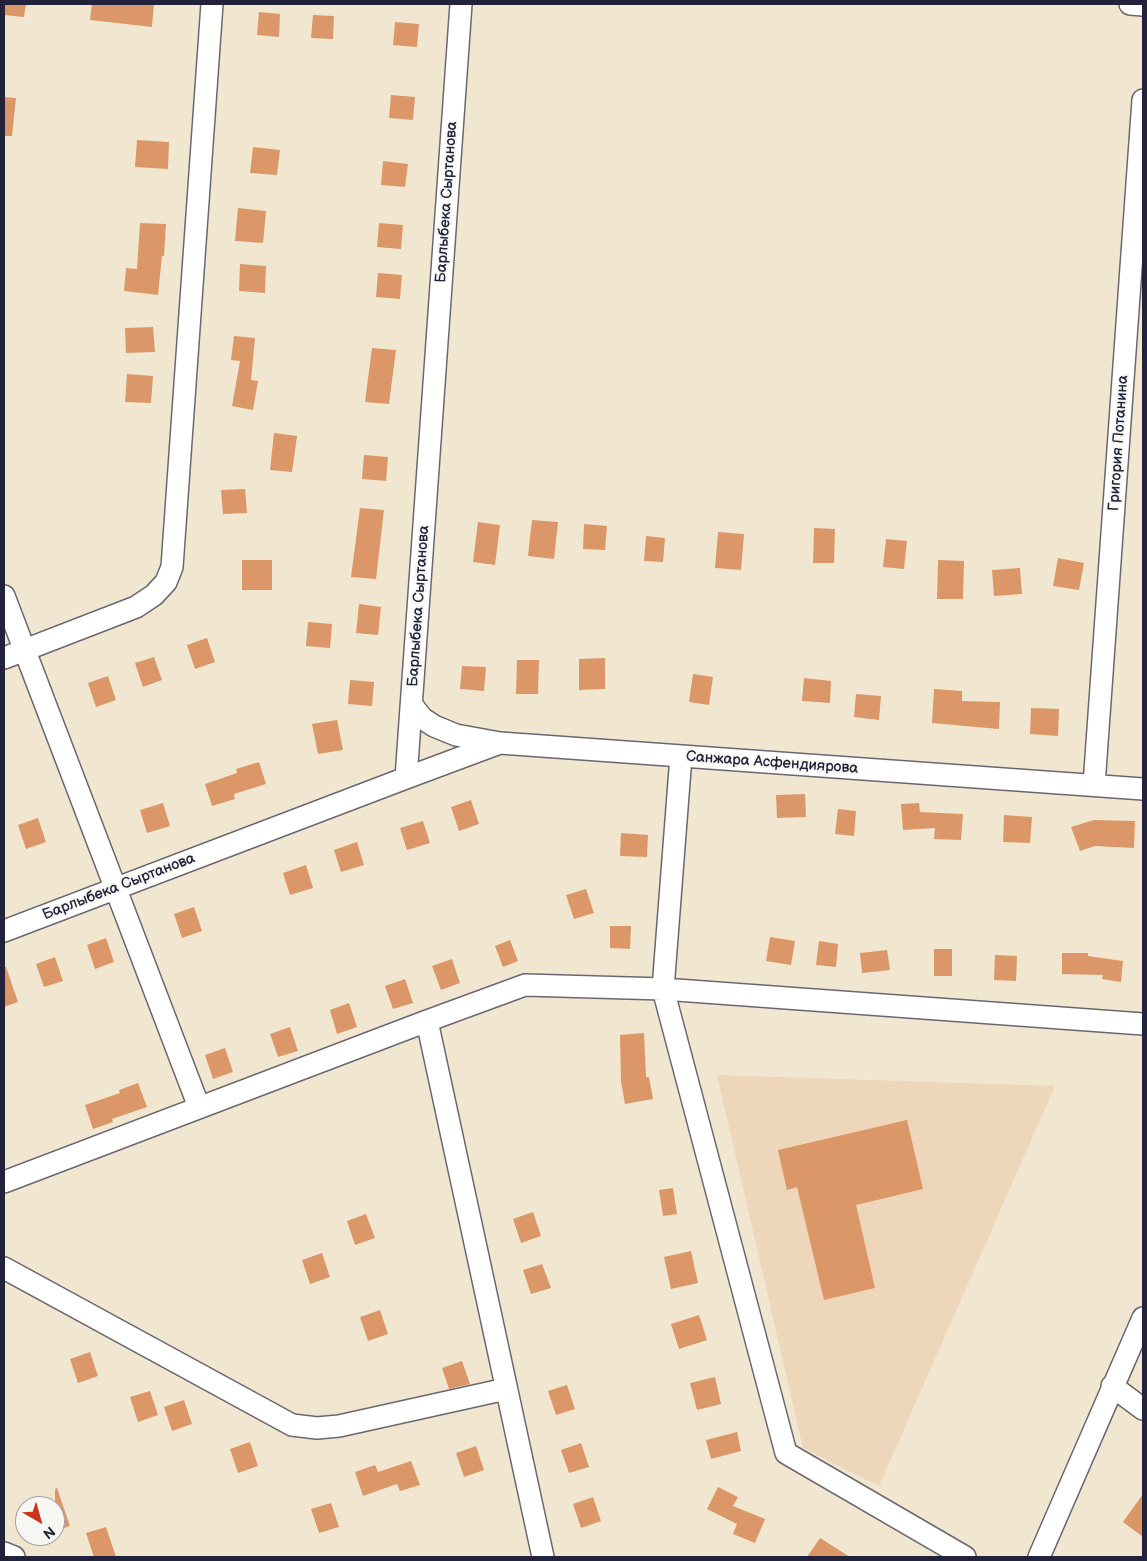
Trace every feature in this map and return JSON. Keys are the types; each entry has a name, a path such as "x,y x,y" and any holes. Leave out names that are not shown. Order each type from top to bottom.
{"street":[{"path":"4,658 136,607 154,594 166,582 172,566 212,4"},
{"name":"Барлыбека Сыртанова","path":"4,931 406,778 462,4"},
{"path":"1130,4 1143,5"},
{"name":"Григория Потанина","path":"1094,785 1143,100"},
{"path":"4,596 199,1107"},
{"path":"412,705 422,718 434,726 456,735 500,743"},
{"name":"Санжара Асфендиярова","path":"406,778 500,743 1143,789"},
{"path":"681,756 663,989 786,1453 966,1557"},
{"path":"4,1182 525,985 663,989 1143,1024"},
{"path":"428,1022 543,1557"},
{"path":"4,1268 292,1425 317,1428 339,1426 506,1390"},
{"path":"1039,1557 1143,1318"},
{"path":"1112,1386 1143,1409"},
{"path":"4,1553 14,1557"}],"shaded area":[{"path":"717,1075 1055,1086 879,1486 803,1448"}],"building":[{"path":"4,4 26,4 24,17 4,15"},
{"path":"92,4 154,4 152,27 90,20"},
{"path":"259,12 280,14 279,37 257,35"},
{"path":"313,15 334,16 333,39 311,38"},
{"path":"395,22 419,24 417,47 393,45"},
{"path":"391,95 415,97 413,120 389,118"},
{"path":"4,97 16,98 12,136 4,136"},
{"path":"137,140 169,142 168,169 135,167"},
{"path":"253,147 280,150 277,175 250,173"},
{"path":"383,161 408,164 405,187 381,185"},
{"path":"238,208 266,211 263,243 235,241"},
{"path":"140,223 166,224 164,256 162,256 158,295 124,291 126,268 137,269"},
{"path":"379,223 403,225 401,249 377,247"},
{"path":"240,264 266,266 265,293 239,291"},
{"path":"378,273 402,275 400,299 376,297"},
{"path":"153,327 155,352 126,353 125,328"},
{"path":"234,336 255,338 251,380 258,381 253,410 232,406 240,361 231,360"},
{"path":"372,348 396,350 389,404 365,402"},
{"path":"127,374 153,376 151,403 125,402"},
{"path":"274,433 297,436 292,472 270,470"},
{"path":"364,455 388,457 386,481 362,479"},
{"path":"245,489 247,513 223,514 221,490"},
{"path":"360,508 384,510 376,579 351,577"},
{"path":"532,520 558,522 554,559 528,556"},
{"path":"478,522 500,525 495,565 473,562"},
{"path":"584,524 607,526 605,550 583,549"},
{"path":"814,528 835,529 834,563 813,563"},
{"path":"718,532 744,534 741,570 715,568"},
{"path":"646,536 665,538 663,562 644,561"},
{"path":"886,539 907,541 904,569 883,567"},
{"path":"1058,558 1084,563 1079,590 1053,586"},
{"path":"242,560 272,560 272,590 242,590"},
{"path":"938,560 964,561 963,599 937,599"},
{"path":"1020,568 1022,594 994,596 992,570"},
{"path":"359,604 381,607 378,635 356,633"},
{"path":"308,622 332,624 330,648 306,646"},
{"path":"207,638 215,662 195,669 187,645"},
{"path":"154,657 162,680 143,687 135,663"},
{"path":"605,658 605,689 579,690 579,659"},
{"path":"517,660 539,660 538,694 516,694"},
{"path":"462,666 486,667 484,691 460,689"},
{"path":"693,674 713,677 709,705 689,702"},
{"path":"108,676 116,700 96,707 88,683"},
{"path":"804,678 831,681 830,703 802,701"},
{"path":"350,680 374,682 372,706 348,704"},
{"path":"934,689 962,691 962,701 1000,702 999,729 932,723"},
{"path":"856,694 881,696 879,720 854,717"},
{"path":"1031,708 1059,709 1058,736 1030,734"},
{"path":"337,720 343,750 318,754 312,724"},
{"path":"259,762 266,784 234,794 235,799 212,806 205,784 237,773 236,769"},
{"path":"805,794 806,817 777,818 776,795"},
{"path":"471,800 479,824 459,831 451,807"},
{"path":"163,803 170,826 147,833 140,810"},
{"path":"919,803 920,812 963,814 961,840 934,839 935,828 903,830 901,804"},
{"path":"838,809 856,811 854,836 835,834"},
{"path":"1004,815 1032,817 1030,843 1003,842"},
{"path":"38,818 46,842 26,849 18,825"},
{"path":"1094,820 1135,821 1134,848 1095,846 1080,851 1071,827"},
{"path":"423,821 430,843 407,850 400,828"},
{"path":"621,833 648,835 647,857 620,856"},
{"path":"357,842 364,865 341,872 334,850"},
{"path":"306,865 313,888 290,895 283,873"},
{"path":"586,889 594,913 574,919 566,895"},
{"path":"194,907 202,931 182,938 174,914"},
{"path":"610,926 631,926 630,949 610,948"},
{"path":"770,937 795,941 791,965 766,961"},
{"path":"106,938 114,962 95,969 87,945"},
{"path":"510,940 518,961 503,967 495,946"},
{"path":"819,941 838,944 836,967 816,965"},
{"path":"934,949 952,949 952,976 934,976"},
{"path":"887,950 890,970 862,973 860,953"},
{"path":"1062,953 1088,953 1088,956 1123,961 1121,982 1102,979 1103,975 1062,974"},
{"path":"995,955 1017,956 1016,981 994,980"},
{"path":"55,957 63,981 44,987 36,964"},
{"path":"452,959 460,983 441,990 432,966"},
{"path":"4,967 6,967 18,1002 4,1007"},
{"path":"405,979 413,1003 393,1009 385,986"},
{"path":"349,1003 357,1027 337,1034 330,1010"},
{"path":"290,1027 298,1051 278,1057 270,1034"},
{"path":"644,1033 646,1077 649,1077 653,1099 625,1104 621,1082 620,1035"},
{"path":"225,1048 233,1072 213,1079 205,1055"},
{"path":"138,1083 147,1107 112,1119 113,1122 93,1129 85,1105 120,1093 119,1090"},
{"path":"907,1120 923,1189 856,1205 875,1288 824,1300 797,1187 787,1190 778,1150"},
{"path":"673,1188 677,1214 663,1216 659,1190"},
{"path":"533,1212 541,1236 521,1243 513,1219"},
{"path":"366,1214 375,1238 355,1245 347,1221"},
{"path":"691,1251 698,1283 671,1289 664,1257"},
{"path":"322,1253 330,1277 310,1284 302,1260"},
{"path":"542,1264 551,1288 531,1294 523,1270"},
{"path":"380,1310 388,1334 368,1341 360,1317"},
{"path":"699,1315 707,1340 679,1349 671,1324"},
{"path":"90,1352 98,1376 78,1383 70,1359"},
{"path":"462,1361 470,1384 449,1389 442,1368"},
{"path":"715,1377 721,1404 697,1410 690,1383"},
{"path":"567,1385 575,1409 556,1415 548,1391"},
{"path":"150,1391 158,1415 138,1422 130,1397"},
{"path":"184,1400 192,1424 172,1431 164,1407"},
{"path":"737,1432 741,1451 711,1459 706,1440"},
{"path":"250,1442 258,1466 238,1473 230,1449"},
{"path":"581,1443 589,1467 569,1473 561,1450"},
{"path":"476,1446 484,1470 464,1477 456,1453"},
{"path":"411,1461 420,1485 400,1491 397,1484 363,1496 355,1472 375,1465 378,1472"},
{"path":"718,1487 738,1497 733,1506 765,1519 755,1543 733,1534 737,1524 707,1509"},
{"path":"57,1488 60,1496 55,1496 55,1489"},
{"path":"1143,1494 1143,1537 1123,1522"},
{"path":"593,1497 601,1521 581,1528 573,1504"},
{"path":"331,1503 339,1527 319,1533 311,1509"},
{"path":"65,1511 70,1526 65,1528"},
{"path":"106,1527 116,1557 94,1557 86,1533"},
{"path":"820,1538 850,1557 807,1557"}]}
